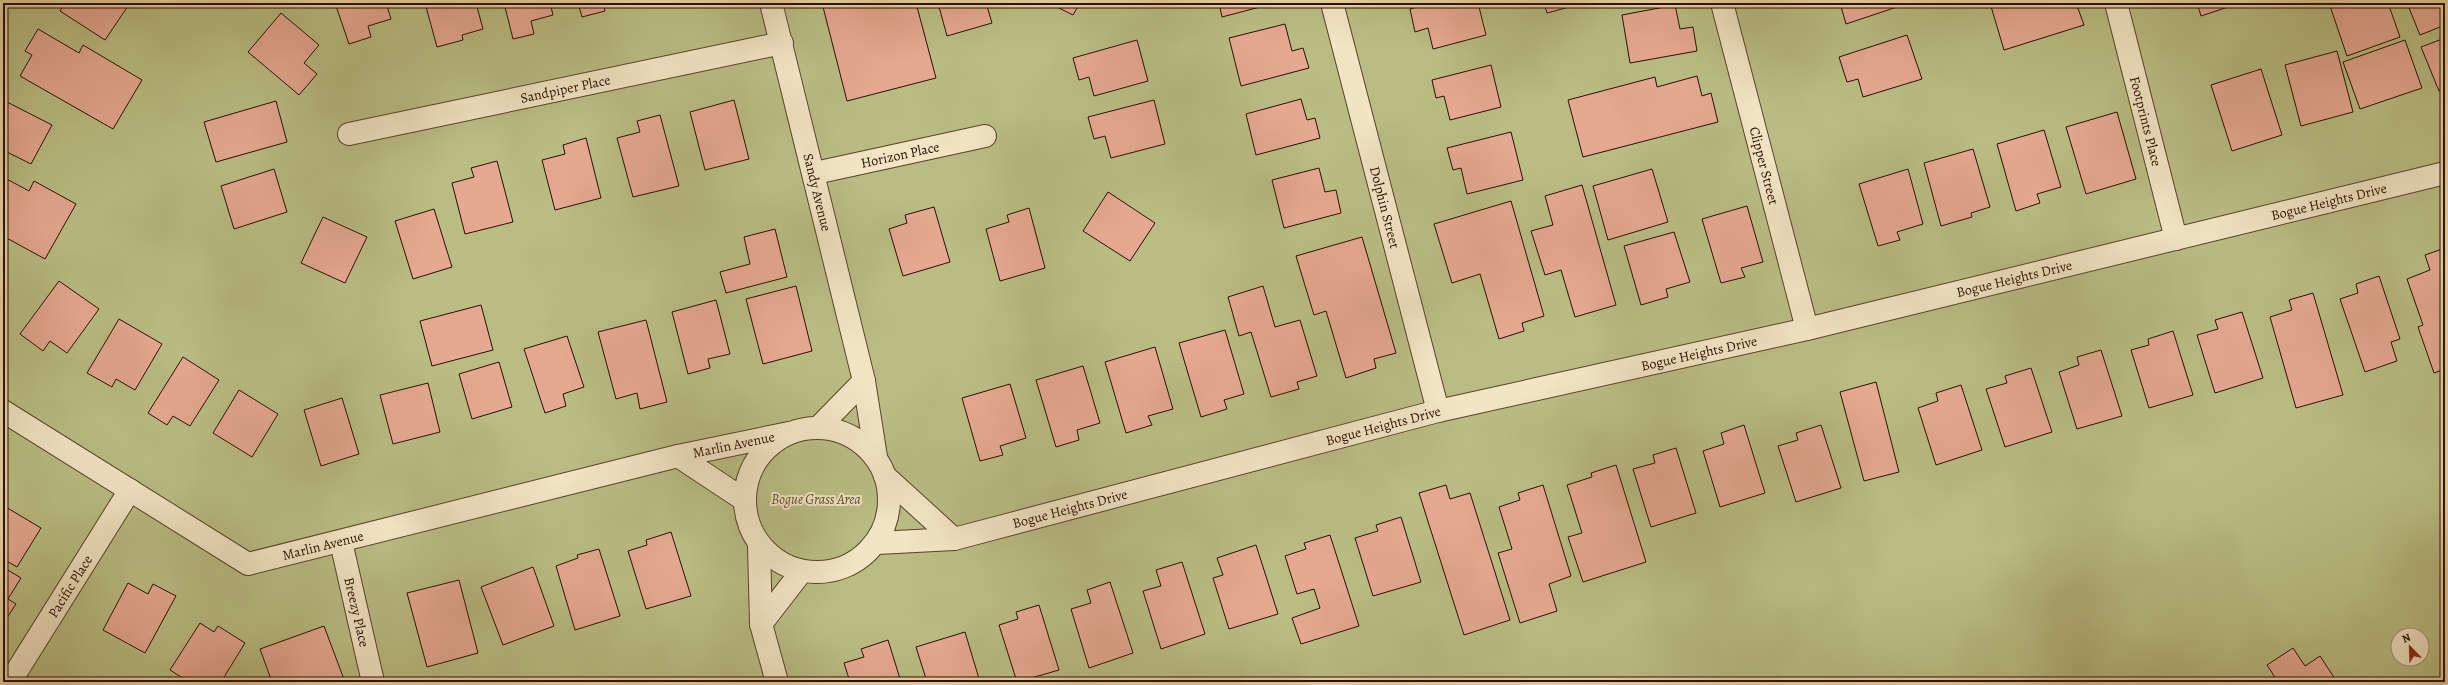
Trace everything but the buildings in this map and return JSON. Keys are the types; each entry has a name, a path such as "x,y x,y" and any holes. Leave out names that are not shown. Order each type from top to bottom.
{"street":[{"name":"Sandy Avenue","path":"771,3 814,173 864,381 881,467 890,498 887,519 877,544"},
{"name":"Dolphin Street","path":"1332,3 1438,411"},
{"name":"Clipper Street","path":"1722,3 1807,329"},
{"name":"Footprints Place","path":"2116,3 2176,239"},
{"name":"Sandpiper Place","path":"349,134 782,43"},
{"name":"Horizon Place","path":"814,173 985,136"},
{"name":"Bogue Heights Drive","path":"877,544 954,539 1438,411 1807,329 2445,173"},
{"path":"819,427 864,381"},
{"name":"Marlin Avenue","path":"3,411 248,564 341,542 678,456 789,433 796,430 819,427"},
{"path":"819,427 841,432 861,442 881,467 954,539"},
{"path":"789,433 776,440 759,455 748,475 743,499 747,524 759,546 778,562 802,571 822,573 844,568 863,556 877,544"},
{"name":"Marlin Avenue","path":"678,456 743,499"},
{"name":"Pacific Place","path":"10,682 130,490"},
{"name":"Breezy Place","path":"341,542 373,682"},
{"path":"759,546 761,624 777,682"},
{"path":"761,624 802,571"}],"green space":[{"name":"Bogue Grass Area","path":"3,3 2445,3 2445,682 3,682"}]}
